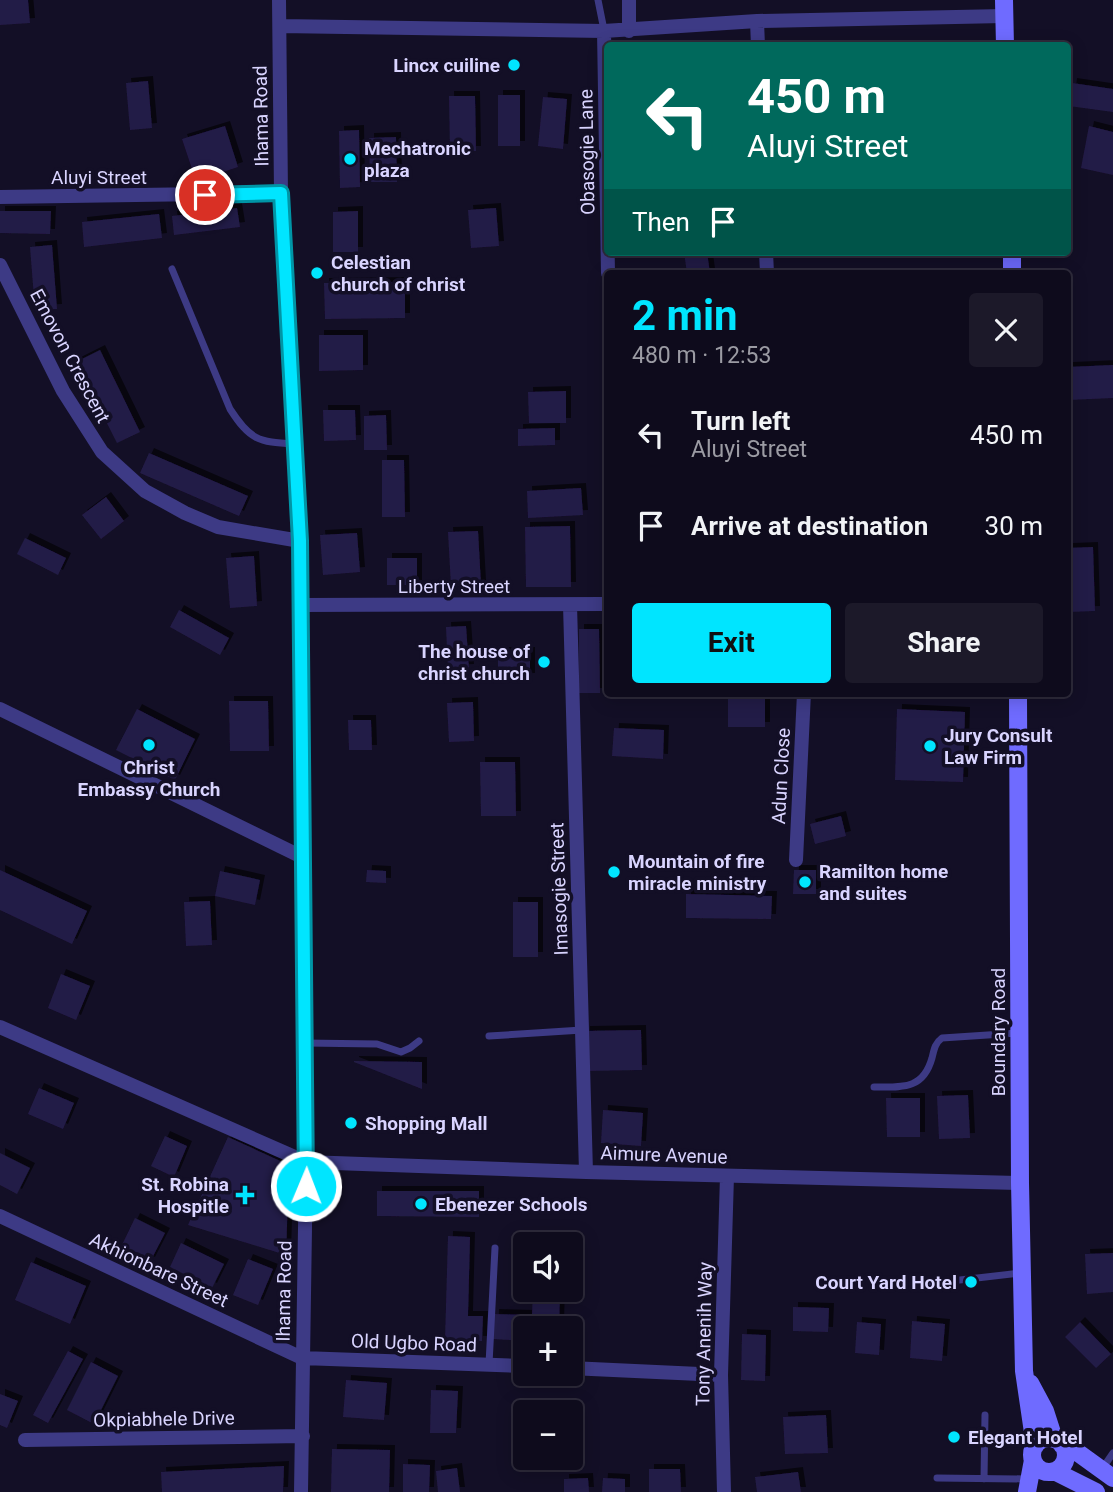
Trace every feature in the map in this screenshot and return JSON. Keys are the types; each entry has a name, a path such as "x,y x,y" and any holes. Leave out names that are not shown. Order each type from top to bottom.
{"street":[{"name":"Ihama Road","path":"279,0 281,193 300,541 301,605 306,1162 301,1492"},
{"path":"629,0 629,31"},
{"path":"280,26 629,31 757,21 1004,8 1005,42"},
{"path":"757,21 758,42"},
{"name":"Obasogie Lane","path":"604,31 604,42"},
{"name":"Aluyi Street","path":"0,197 281,193"},
{"name":"Emovon Crescent","path":"0,265 63,391 102,452 145,491 185,513 218,527 300,541"},
{"name":"Liberty Street","path":"301,605 604,604"},
{"name":"Imasogie Street","path":"570,605 586,1172"},
{"name":"Adun Close","path":"796,860 804,697"},
{"name":"Boundary Road","path":"1018,697 1020,1183 1024,1371 1037,1473"},
{"path":"0,709 302,857"},
{"path":"0,1027 306,1162"},
{"name":"Aimure Avenue","path":"306,1162 1020,1183"},
{"name":"Tony Anenih Way","path":"724,1492 722,1375 727,1176"},
{"name":"Akhionbare Street","path":"0,1216 302,1358"},
{"name":"Old Ugbo Road","path":"302,1358 513,1366"},
{"path":"583,1369 722,1375"},
{"name":"Boundary Road","path":"1024,1371 1058,1442"},
{"name":"Okpiabhele Drive","path":"25,1440 303,1436"},
{"path":"1037,1473 1045,1439 1058,1442 1077,1452 1107,1474"},
{"path":"1037,1473 1064,1464 1065,1451 1058,1442"},
{"path":"1037,1473 1096,1492"}],"lane":[{"path":"598,0 604,31"},
{"path":"172,269 230,409 241,426 251,436 263,442 294,444"},
{"path":"489,1036 583,1030"},
{"path":"873,1087 904,1087 914,1083 929,1068 936,1043 942,1038 1019,1033"},
{"path":"304,1043 377,1044 401,1052 419,1041"},
{"path":"489,1365 495,1248"},
{"path":"925,1284 1022,1273"},
{"path":"984,1479 985,1415"},
{"path":"1107,1474 1113,1453"},
{"path":"937,1478 984,1479 1037,1473"}],"building":[{"path":"0,0 28,0 30,23 0,25"},
{"path":"148,81 152,128 130,130 126,83"},
{"path":"1072,83 1113,89 1113,112 1071,106"},
{"path":"498,95 520,95 520,146 498,146"},
{"path":"449,96 475,96 476,151 450,151"},
{"path":"543,97 567,99 563,149 538,146"},
{"path":"225,126 238,167 196,181 182,139"},
{"path":"1089,126 1113,132 1113,175 1081,168"},
{"name":"Mechatronic plaza","path":"359,130 360,187 340,188 339,131"},
{"path":"396,137 397,182 370,182 369,138"},
{"path":"237,208 240,227 174,235 172,216"},
{"path":"496,208 499,246 471,248 468,210"},
{"path":"0,211 51,211 50,234 0,233"},
{"path":"358,211 358,252 333,252 333,212"},
{"path":"159,214 162,238 84,247 82,222"},
{"path":"52,245 57,309 35,310 30,247"},
{"path":"685,256 708,256 710,270 687,270"},
{"path":"405,282 405,318 325,319 324,283"},
{"path":"319,335 363,335 363,370 319,371"},
{"path":"100,350 140,432 117,443 76,362"},
{"path":"1113,365 1113,398 1071,400 1071,367"},
{"path":"566,391 566,423 529,423 528,392"},
{"path":"323,410 355,410 356,440 324,441"},
{"path":"386,415 387,450 364,450 364,416"},
{"path":"555,428 555,445 518,446 518,429"},
{"path":"149,453 248,496 239,516 140,473"},
{"path":"382,460 404,460 405,517 382,517"},
{"path":"581,488 583,515 528,518 527,491"},
{"path":"106,497 124,521 101,539 82,515"},
{"path":"570,526 571,587 526,587 525,527"},
{"path":"478,531 481,585 451,586 448,532"},
{"path":"357,533 360,572 323,575 320,535"},
{"path":"25,538 66,558 58,575 17,554"},
{"path":"1093,547 1095,611 1071,612 1071,548"},
{"path":"254,556 257,606 230,608 226,558"},
{"path":"387,558 417,558 417,585 387,585"},
{"path":"179,610 229,638 220,655 170,627"},
{"path":"466,626 469,669 448,670 446,627"},
{"path":"579,629 599,629 600,693 579,693"},
{"path":"498,652 530,652 530,678 498,679"},
{"path":"728,697 765,697 765,727 728,727"},
{"path":"229,701 268,701 269,751 230,751"},
{"path":"473,702 474,741 449,742 447,703"},
{"path":"137,709 195,739 175,780 116,750"},
{"name":"Jury Consult Law Firm","path":"897,709 965,712 963,782 895,780"},
{"path":"348,720 371,720 372,750 349,750"},
{"path":"614,728 664,730 663,759 612,756"},
{"path":"480,762 515,762 516,816 481,816"},
{"path":"841,816 846,836 815,844 810,824"},
{"path":"0,870 87,911 72,944 0,910"},
{"path":"367,870 386,871 386,883 366,882"},
{"name":"Ramilton home and suites","path":"794,870 816,870 816,894 793,894"},
{"path":"220,871 260,880 255,905 215,896"},
{"path":"686,894 772,896 771,919 686,918"},
{"path":"210,901 212,945 186,946 184,902"},
{"path":"513,902 538,902 538,957 513,957"},
{"path":"61,974 90,986 76,1020 48,1008"},
{"path":"641,1030 642,1070 585,1071 585,1031"},
{"path":"354,1062 422,1062 422,1089"},
{"path":"39,1088 74,1103 63,1129 28,1114"},
{"path":"968,1095 970,1138 939,1139 937,1096"},
{"path":"886,1098 920,1098 920,1137 887,1137"},
{"path":"603,1110 643,1113 641,1146 601,1143"},
{"path":"165,1136 187,1146 174,1177 151,1166"},
{"name":"St. Robina Hospitle","path":"228,1137 289,1165 286,1255 188,1225"},
{"path":"0,1153 30,1168 17,1194 0,1185"},
{"path":"377,1191 479,1191 479,1217 377,1216"},
{"path":"135,1218 165,1233 150,1262 121,1247"},
{"path":"448,1236 470,1237 468,1316 483,1316 482,1341 445,1340"},
{"path":"181,1243 224,1264 212,1288 170,1267"},
{"path":"1113,1253 1113,1292 1087,1294 1085,1254"},
{"path":"248,1259 273,1269 258,1305 233,1295"},
{"path":"31,1262 86,1286 70,1324 15,1300"},
{"path":"533,1302 560,1302 559,1316 513,1316 513,1340 493,1339 494,1314 532,1315"},
{"path":"793,1307 829,1308 828,1332 793,1331"},
{"path":"912,1321 945,1324 942,1361 910,1358"},
{"path":"857,1322 881,1324 879,1355 855,1353"},
{"path":"1080,1322 1111,1354 1096,1368 1065,1337"},
{"path":"742,1334 766,1335 765,1381 741,1380"},
{"path":"68,1351 83,1359 48,1423 33,1415"},
{"path":"91,1362 118,1376 94,1424 67,1410"},
{"path":"346,1380 387,1383 384,1420 343,1417"},
{"path":"431,1390 458,1391 456,1433 430,1433"},
{"path":"0,1394 18,1401 7,1428 0,1425"},
{"path":"826,1415 828,1453 785,1454 783,1417"},
{"path":"332,1449 390,1450 389,1492 331,1492"},
{"path":"403,1464 430,1465 429,1492 403,1492"},
{"path":"284,1466 283,1492 162,1492 161,1472"},
{"path":"457,1468 460,1492 438,1492 436,1471"},
{"path":"649,1469 680,1469 681,1492 649,1492"},
{"path":"798,1472 801,1492 757,1492 755,1477"},
{"path":"588,1478 589,1492 564,1492 564,1479"},
{"path":"603,1478 625,1479 625,1492 602,1492"}],"place":[{"name":"Lincx cuiline","path":"514,65"},
{"name":"Mechatronic plaza","path":"350,159"},
{"name":"Celestian church of christ","path":"317,273"},
{"name":"The house of christ church","path":"544,662"},
{"name":"Christ Embassy Church","path":"149,745"},
{"name":"Jury Consult Law Firm","path":"930,746"},
{"name":"Mountain of fire miracle ministry","path":"614,872"},
{"name":"Ramilton home and suites","path":"805,882"},
{"name":"Shopping Mall","path":"351,1123"},
{"name":"St. Robina Hospitle","path":"245,1195"},
{"name":"Ebenezer Schools","path":"421,1204"},
{"name":"Court Yard Hotel","path":"971,1282"},
{"name":"Elegant Hotel","path":"954,1437"}],"route":[{"path":"205,195 281,193 300,541 306,1186"}]}
